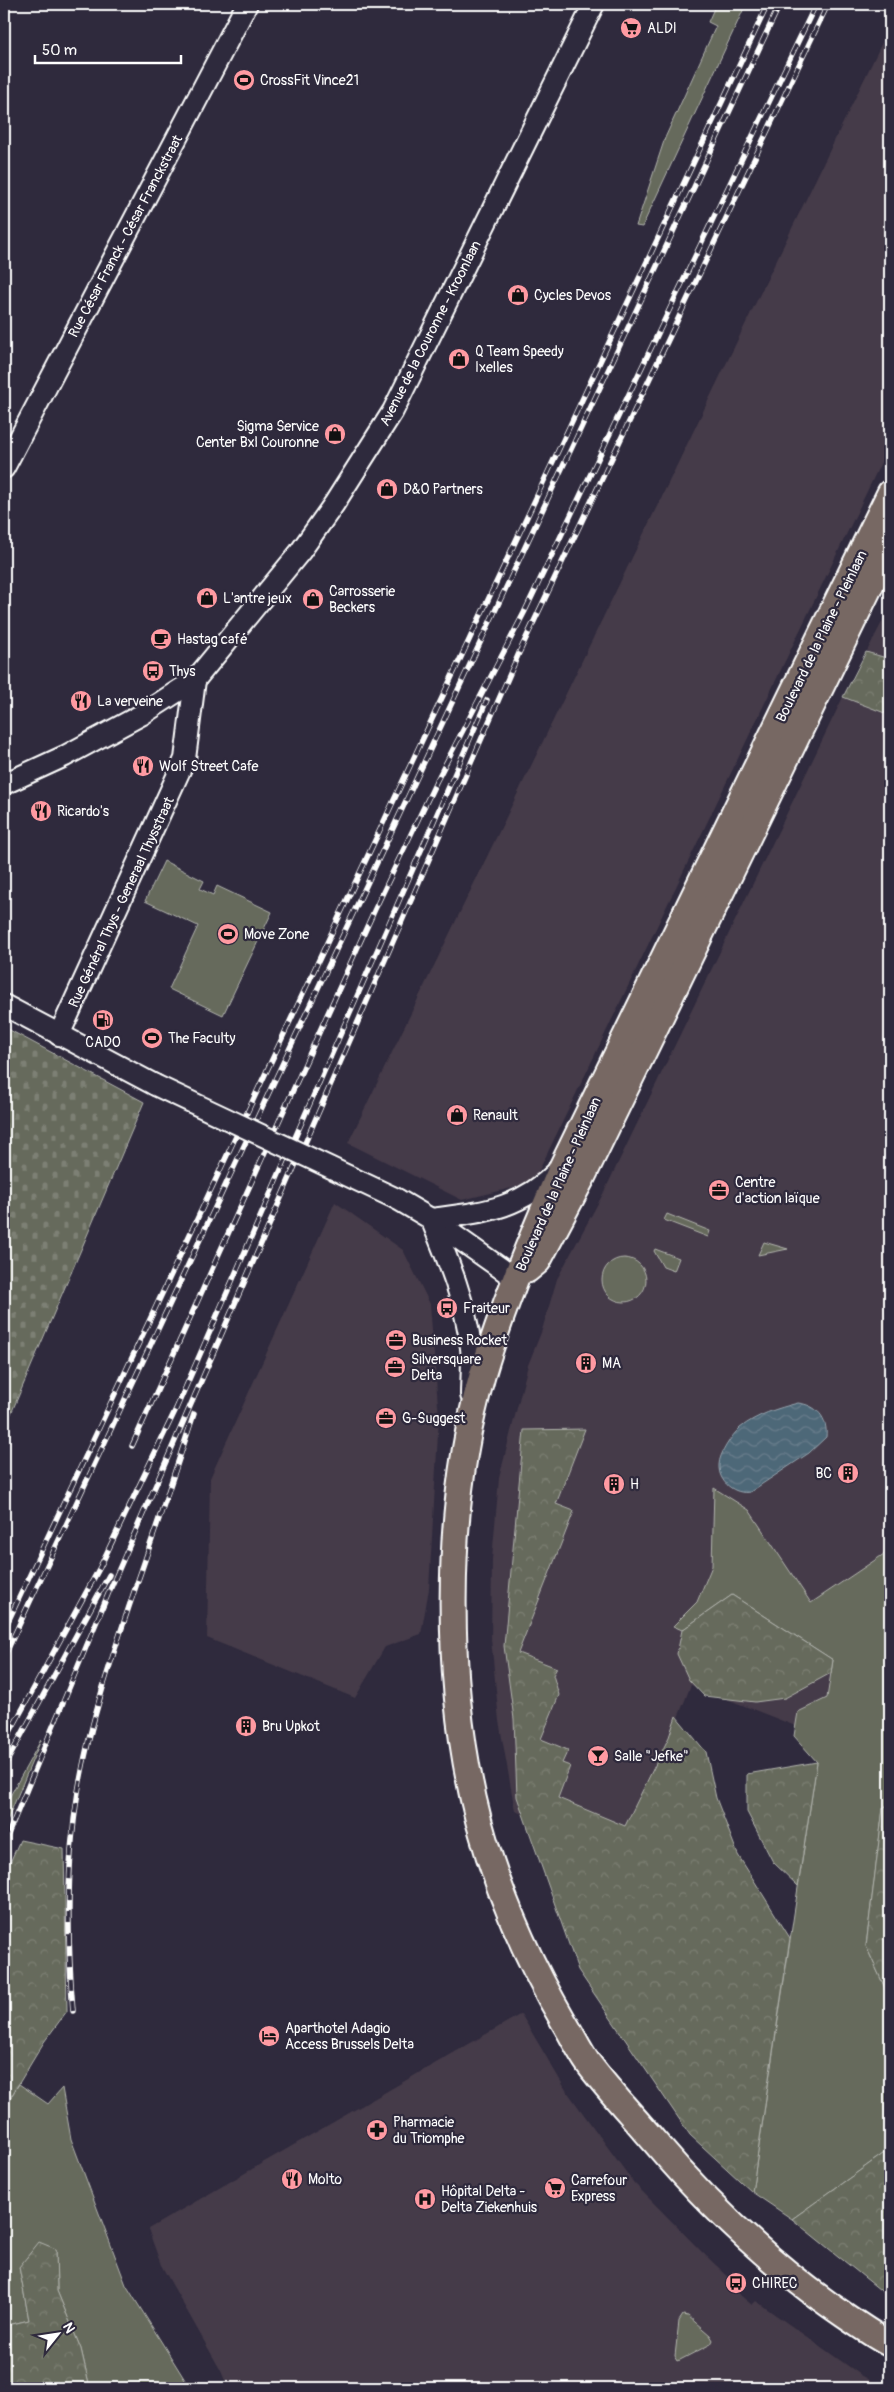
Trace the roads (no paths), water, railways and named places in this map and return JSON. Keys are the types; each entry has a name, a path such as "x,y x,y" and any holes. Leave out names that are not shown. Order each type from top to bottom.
{"main road":[{"name":"Boulevard de la Plaine - Pleinlaan","path":"516,1279 538,1261 557,1230 762,783 890,493"},
{"name":"Boulevard de la Plaine - Pleinlaan","path":"516,1279 562,1167 762,783 890,545"},
{"path":"516,1279 482,1378 471,1424 459,1500 454,1567 454,1620 459,1705 466,1755 479,1821 507,1905 546,1990 589,2063 680,2172 776,2264 817,2296 890,2344"}],"street":[{"name":"Rue César Franck - César Franckstraat","path":"4,468 247,4"},
{"name":"Avenue de la Couronne - Kroonlaan","path":"4,784 65,756 142,715 195,680 300,552 334,504 393,411 594,4"},
{"name":"Rue Général Thys - Generaal Thysstraat","path":"59,1035 186,758 195,680"},
{"path":"4,1005 154,1085 397,1199 431,1219 516,1279"},
{"path":"431,1219 495,1210 526,1196 546,1183 562,1167"},
{"path":"431,1219 456,1282 469,1331 472,1351 471,1424"}],"water":[{"path":"798,1403 811,1406 820,1414 825,1424 826,1437 809,1453 750,1492 739,1491 728,1486 721,1477 719,1465 726,1445 733,1435 746,1423 760,1416"}],"railway":[{"path":"4,1630 768,4"},
{"path":"4,1657 780,4"},
{"path":"132,1446 375,909 436,782 524,613 816,4"},
{"path":"4,1844 109,1592 519,653 828,4"},
{"path":"4,1743 100,1567 176,1409 487,700"},
{"path":"73,2011 69,1928 71,1847 83,1766 111,1662 194,1414"},
{"path":"4,1767 109,1575"}],"place":[{"name":"ALDI","path":"631,28"},
{"name":"CrossFit Vince21","path":"244,80"},
{"name":"Cycles Devos","path":"518,295"},
{"name":"Q Team Speedy Ixelles","path":"459,359"},
{"name":"Sigma Service Center Bxl Couronne","path":"335,434"},
{"name":"D&O Partners","path":"387,489"},
{"name":"L'antre jeux","path":"207,598"},
{"name":"Carrosserie Beckers","path":"313,599"},
{"name":"Hastag café","path":"161,639"},
{"name":"Thys","path":"153,671"},
{"name":"La verveine","path":"81,701"},
{"name":"Wolf Street Cafe","path":"143,766"},
{"name":"Ricardo's","path":"41,811"},
{"name":"Move Zone","path":"228,934"},
{"name":"CADO","path":"103,1020"},
{"name":"The Faculty","path":"152,1038"},
{"name":"Renault","path":"457,1115"},
{"name":"Centre d'action laïque","path":"719,1190"},
{"name":"Fraiteur","path":"447,1308"},
{"name":"Business Rocket","path":"396,1340"},
{"name":"MA","path":"586,1363"},
{"name":"Silversquare Delta","path":"395,1367"},
{"name":"G-Suggest","path":"386,1418"},
{"name":"BC","path":"848,1473"},
{"name":"H","path":"614,1484"},
{"name":"Bru Upkot","path":"246,1726"},
{"name":"Salle \"Jefke\"","path":"598,1756"},
{"name":"Aparthotel Adagio Access Brussels Delta","path":"269,2036"},
{"name":"Pharmacie du Triomphe","path":"377,2130"},
{"name":"Molto","path":"292,2179"},
{"name":"Carrefour Express","path":"555,2188"},
{"name":"Hôpital Delta - Delta Ziekenhuis","path":"425,2199"},
{"name":"CHIREC","path":"736,2283"}]}
